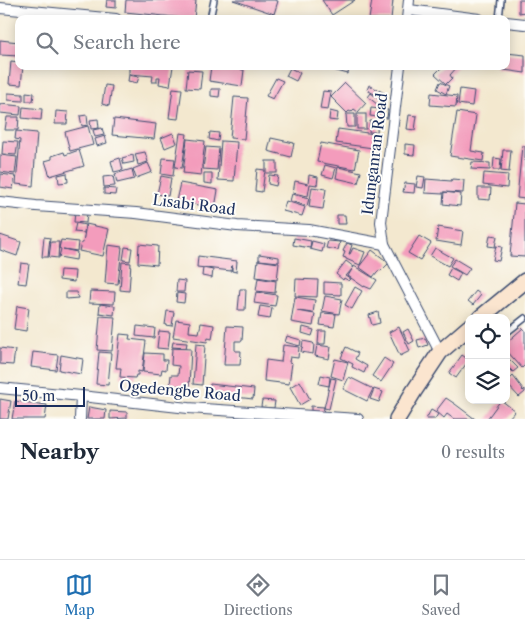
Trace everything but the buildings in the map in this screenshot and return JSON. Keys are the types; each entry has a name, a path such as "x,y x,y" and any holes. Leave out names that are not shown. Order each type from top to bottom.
{"main road":[{"path":"485,314 525,281"},
{"path":"397,419 440,352 465,331"}],"street":[{"path":"0,8 74,15"},
{"path":"408,10 448,15"},
{"path":"510,22 525,24"},
{"name":"Idunganran Road","path":"400,70 382,222 384,244 440,352"},
{"name":"Lisabi Road","path":"0,202 136,213 237,226 309,230 384,244"},
{"name":"Ogedengbe Road","path":"0,388 188,408 358,419"},
{"path":"80,419 81,396"}],"lane":[{"path":"211,15 214,0"},
{"path":"499,15 501,0"},
{"path":"510,330 525,318"}]}
